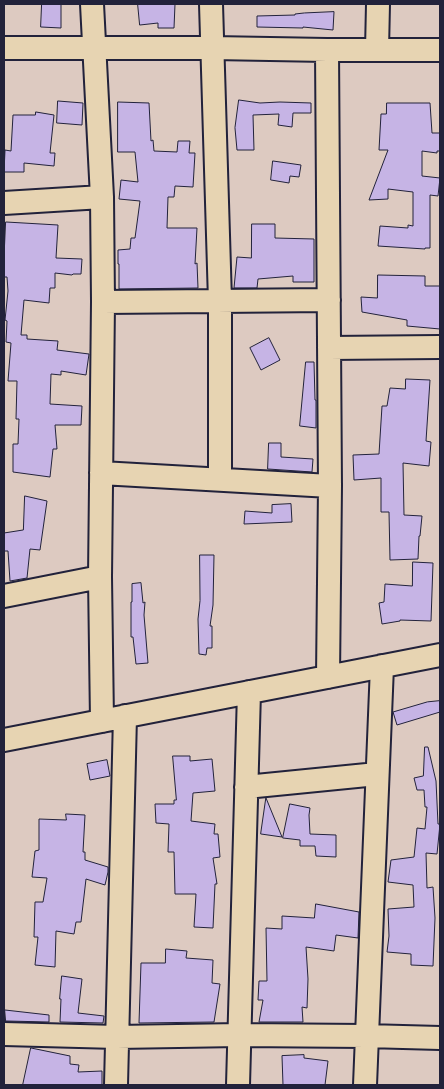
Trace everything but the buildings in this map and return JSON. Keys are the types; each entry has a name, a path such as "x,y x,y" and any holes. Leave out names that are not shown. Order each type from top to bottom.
{"street":[{"path":"92,4 102,198 103,302 100,577 102,721"},
{"path":"211,4 220,301 220,479"},
{"path":"377,50 378,4"},
{"path":"4,48 440,50"},
{"path":"327,50 330,486 328,677"},
{"path":"4,203 102,198"},
{"path":"103,302 329,300"},
{"path":"329,348 440,347"},
{"path":"101,473 330,486"},
{"path":"4,596 100,577"},
{"path":"4,740 440,656"},
{"path":"365,1085 382,666"},
{"path":"238,1085 249,692"},
{"path":"116,1085 124,716"},
{"path":"246,787 377,774"},
{"path":"4,1034 117,1037 239,1035 440,1038"}]}
